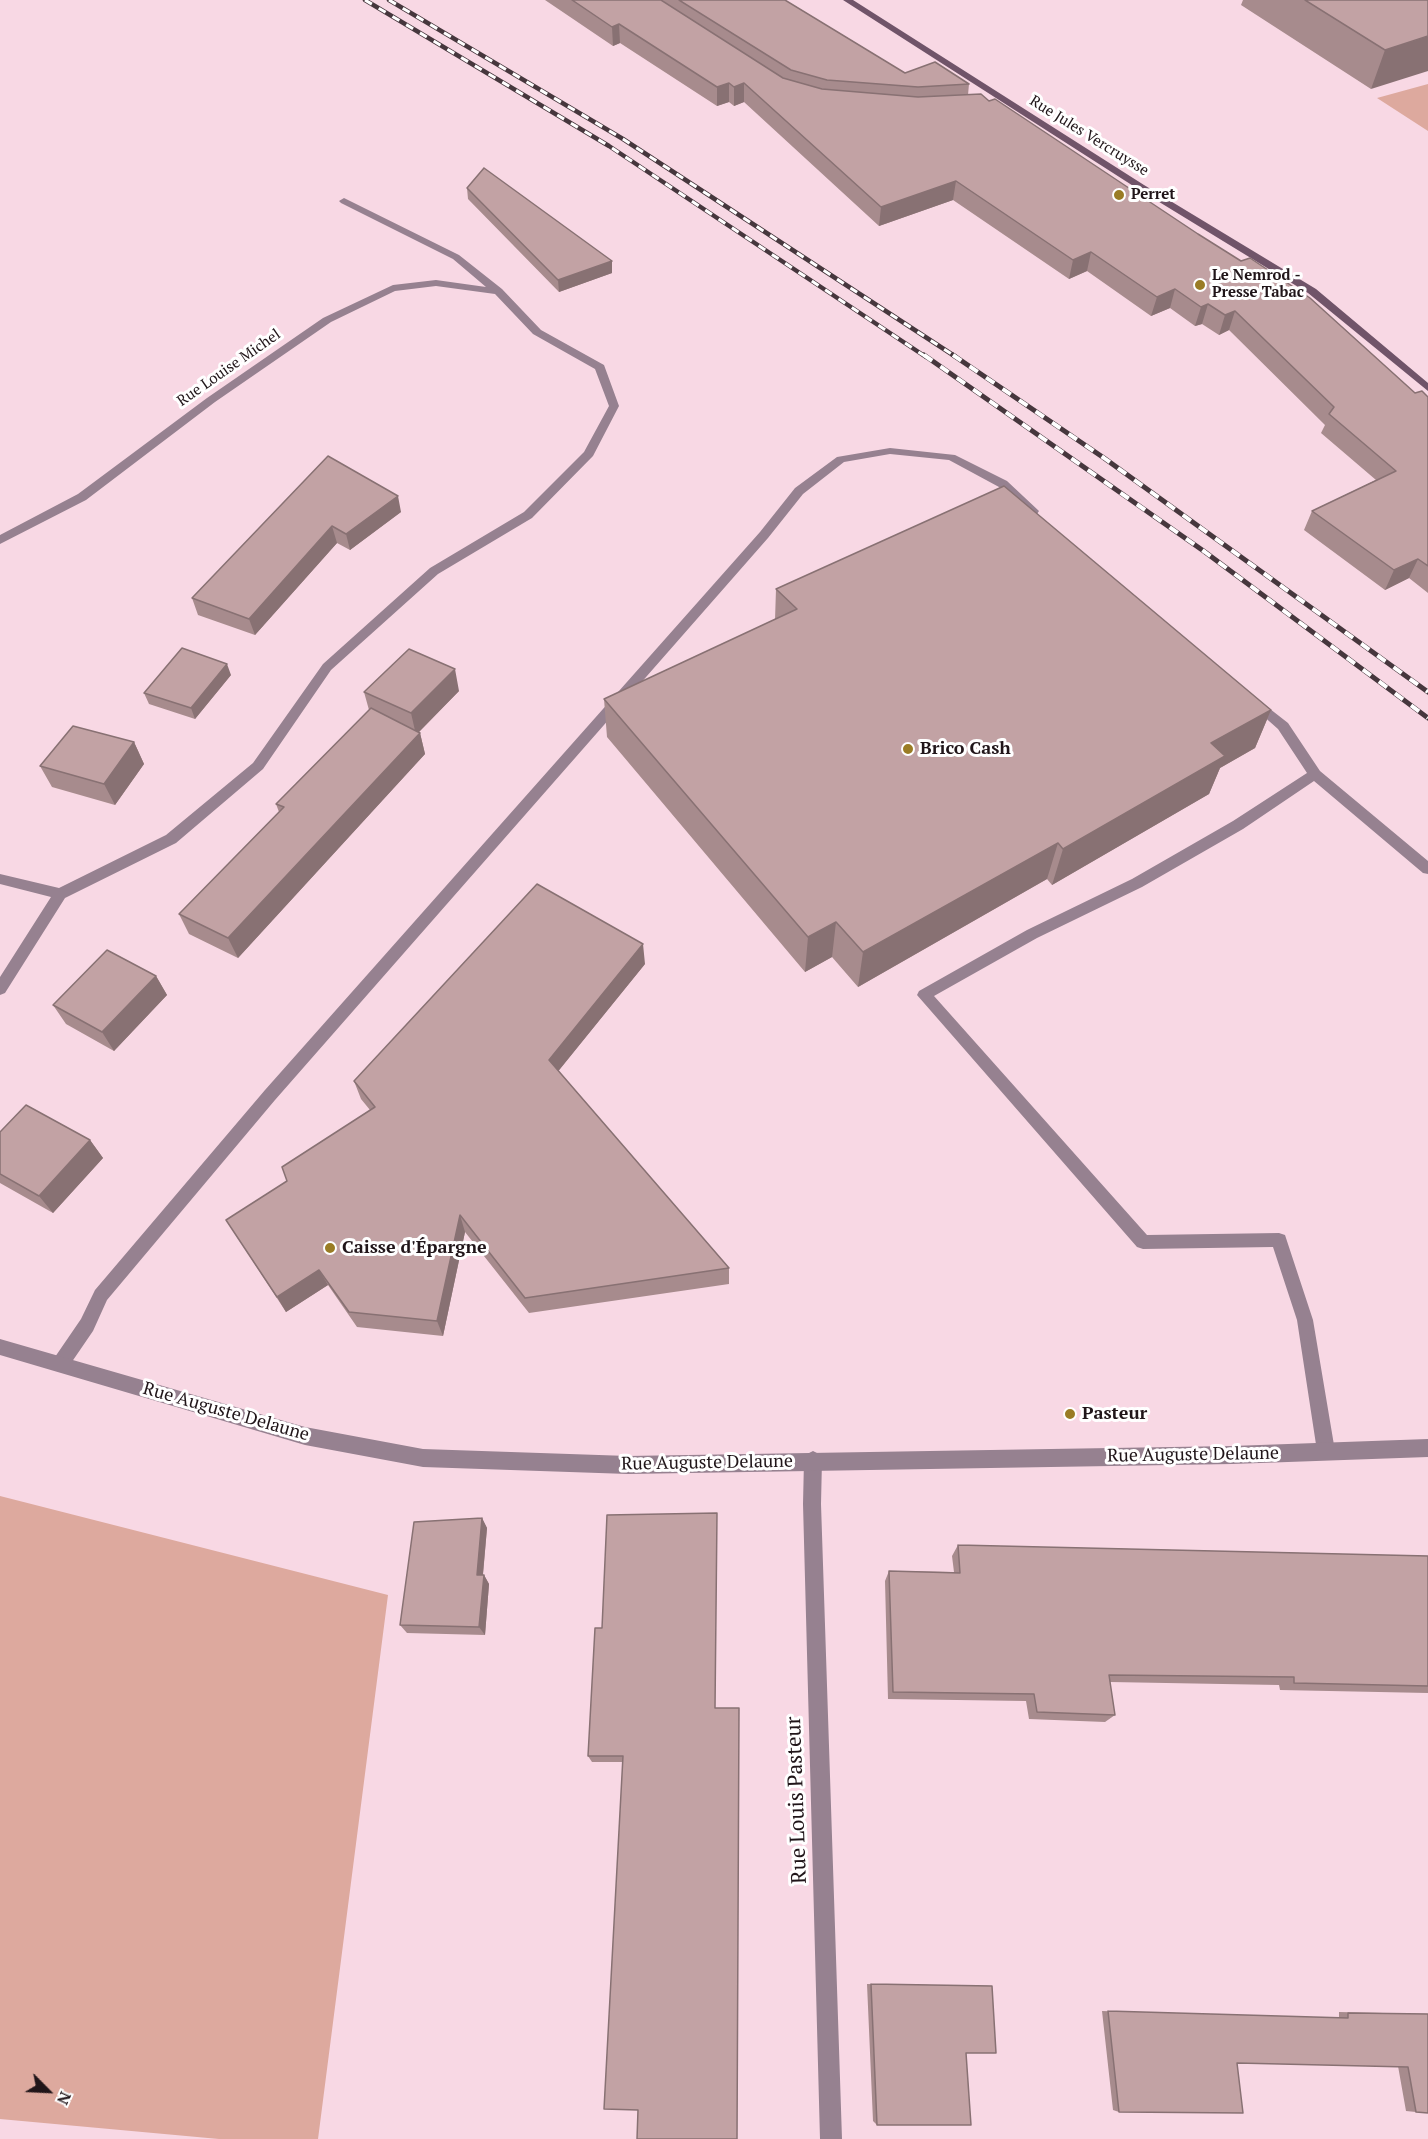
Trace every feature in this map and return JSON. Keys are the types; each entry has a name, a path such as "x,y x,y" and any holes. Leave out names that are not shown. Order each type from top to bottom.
{"main road":[{"name":"Rue Jules Vercruysse","path":"847,0 1008,104 1312,291 1428,388"}],"street":[{"path":"997,106 1008,104"},
{"path":"0,989 60,894 171,839 258,766 327,667 434,571 528,516 589,454 614,406 600,367 537,332 498,291 456,257 344,201"},
{"name":"Rue Louise Michel","path":"0,540 82,497 210,400 327,320 393,288 436,283 498,291"},
{"path":"61,1363 87,1325 101,1295 247,1122 764,535 799,491 841,459 890,451 951,457 1003,484 1048,523"},
{"path":"1247,695 1283,726 1315,774 1428,869"},
{"path":"1315,774 1238,825 1137,884 1032,934 924,995 1143,1242 1279,1240 1305,1320 1326,1451"},
{"path":"0,879 60,894"},
{"name":"Rue Auguste Delaune","path":"0,1347 305,1436 423,1458 628,1465 813,1460 1232,1455 1428,1448"},
{"name":"Rue Louis Pasteur","path":"813,1460 812,1504 831,2139"}],"shaded area":[{"path":"1428,84 1428,131 1377,98"},
{"path":"0,1496 388,1595 318,2139 219,2139 0,2119"}],"building":[{"path":"572,0 661,0 783,78 822,89 918,97 981,94 989,101 995,99 1241,261 1250,258 1310,298 1415,393 1422,391 1428,397 1428,566 1418,559 1394,570 1312,511 1396,471 1329,414 1334,407 1235,311 1225,315 1208,304 1201,307 1175,289 1157,297 1091,252 1073,260 956,181 881,207 744,83 734,87 729,83 717,87 619,24 612,27"},
{"path":"679,0 785,0 905,73 935,62 969,84 918,87 827,80 791,70"},
{"path":"1305,0 1428,0 1428,36 1385,50"},
{"path":"484,168 612,261 558,280 467,188"},
{"path":"328,456 398,496 346,534 332,526 249,619 192,598"},
{"name":"Brico Cash","path":"1004,486 1271,710 1211,743 1225,756 1063,849 1058,843 863,952 836,922 808,937 604,699 797,609 776,589"},
{"path":"182,648 227,664 191,708 144,693"},
{"path":"409,649 455,669 411,713 364,692"},
{"path":"371,708 420,733 228,938 179,914 284,807 276,804"},
{"path":"73,726 134,742 104,784 40,766"},
{"path":"537,884 643,944 549,1060 729,1268 525,1298 460,1215 437,1321 349,1312 319,1270 277,1297 226,1220 287,1181 282,1167 375,1107 354,1081"},
{"path":"107,950 156,976 102,1032 53,1005"},
{"path":"26,1105 90,1140 39,1196 0,1174 0,1132"},
{"path":"717,1513 715,1708 739,1708 737,2139 637,2139 638,2110 604,2109 623,1756 588,1756 595,1628 602,1628 607,1515"},
{"path":"482,1518 477,1575 484,1575 479,1627 400,1625 414,1522"},
{"path":"958,1545 1428,1556 1428,1686 1294,1683 1294,1677 1109,1675 1115,1715 1037,1712 1034,1694 893,1692 889,1571 960,1573"},
{"path":"871,1984 992,1986 996,2053 966,2053 971,2125 877,2125"},
{"path":"1108,2011 1348,2018 1348,2013 1428,2014 1428,2113 1416,2112 1408,2067 1237,2063 1243,2113 1119,2112"}],"railway":[{"path":"365,0 609,146 926,357"},
{"path":"389,0 623,139 954,356"},
{"path":"924,355 1205,552 1428,718"},
{"path":"954,356 1104,458 1428,692"}],"place":[{"name":"Perret","path":"1119,195"},
{"name":"Le Nemrod - Presse Tabac","path":"1200,285"},
{"name":"Brico Cash","path":"908,749"},
{"name":"Caisse d'Épargne","path":"330,1248"},
{"name":"Pasteur","path":"1070,1414"}]}
